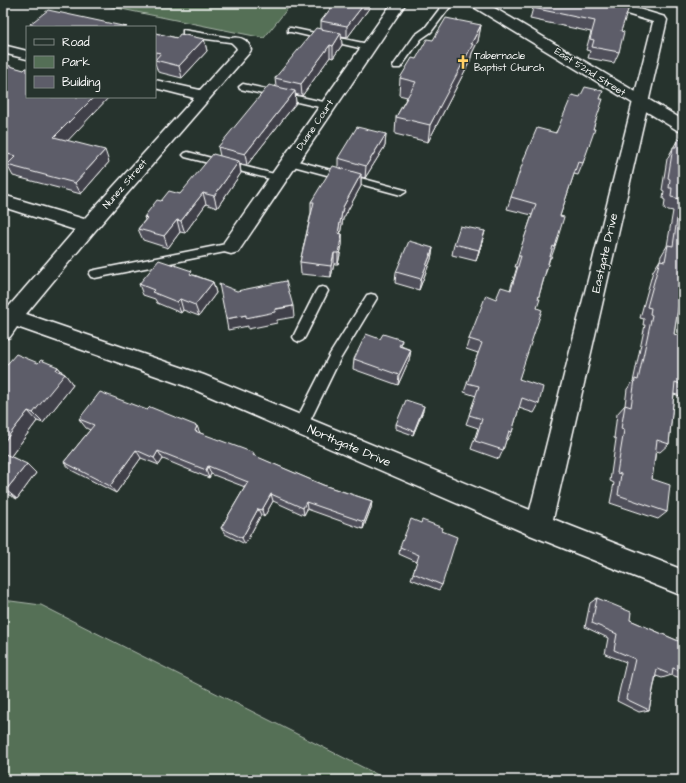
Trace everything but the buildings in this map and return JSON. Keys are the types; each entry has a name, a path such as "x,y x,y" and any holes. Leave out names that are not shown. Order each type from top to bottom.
{"street":[{"name":"Duane Court","path":"231,247 399,3"},
{"name":"East 52nd Street","path":"477,3 683,127"},
{"name":"Eastgate Drive","path":"539,526 660,20 622,8 591,3"},
{"name":"Nunez Street","path":"6,321 202,95 244,50 243,45 238,41"},
{"path":"3,49 26,55"},
{"path":"156,84 202,95"},
{"path":"3,201 88,226"},
{"name":"Northgate Drive","path":"6,321 196,381 539,526 683,583"}],"lane":[{"path":"397,66 418,37 428,30 447,5 453,3"},
{"path":"291,30 368,47"},
{"path":"186,32 199,36 238,41"},
{"path":"243,86 328,106"},
{"path":"188,155 278,178"},
{"path":"290,162 401,192"},
{"path":"95,274 231,247"},
{"path":"299,337 322,291"},
{"path":"301,425 334,358 371,298"}],"green space":[{"path":"92,3 292,3 264,38"},
{"path":"3,600 41,605 388,780 3,780"}],"place":[{"name":"Tabernacle Baptist Church","path":"463,62"}]}
